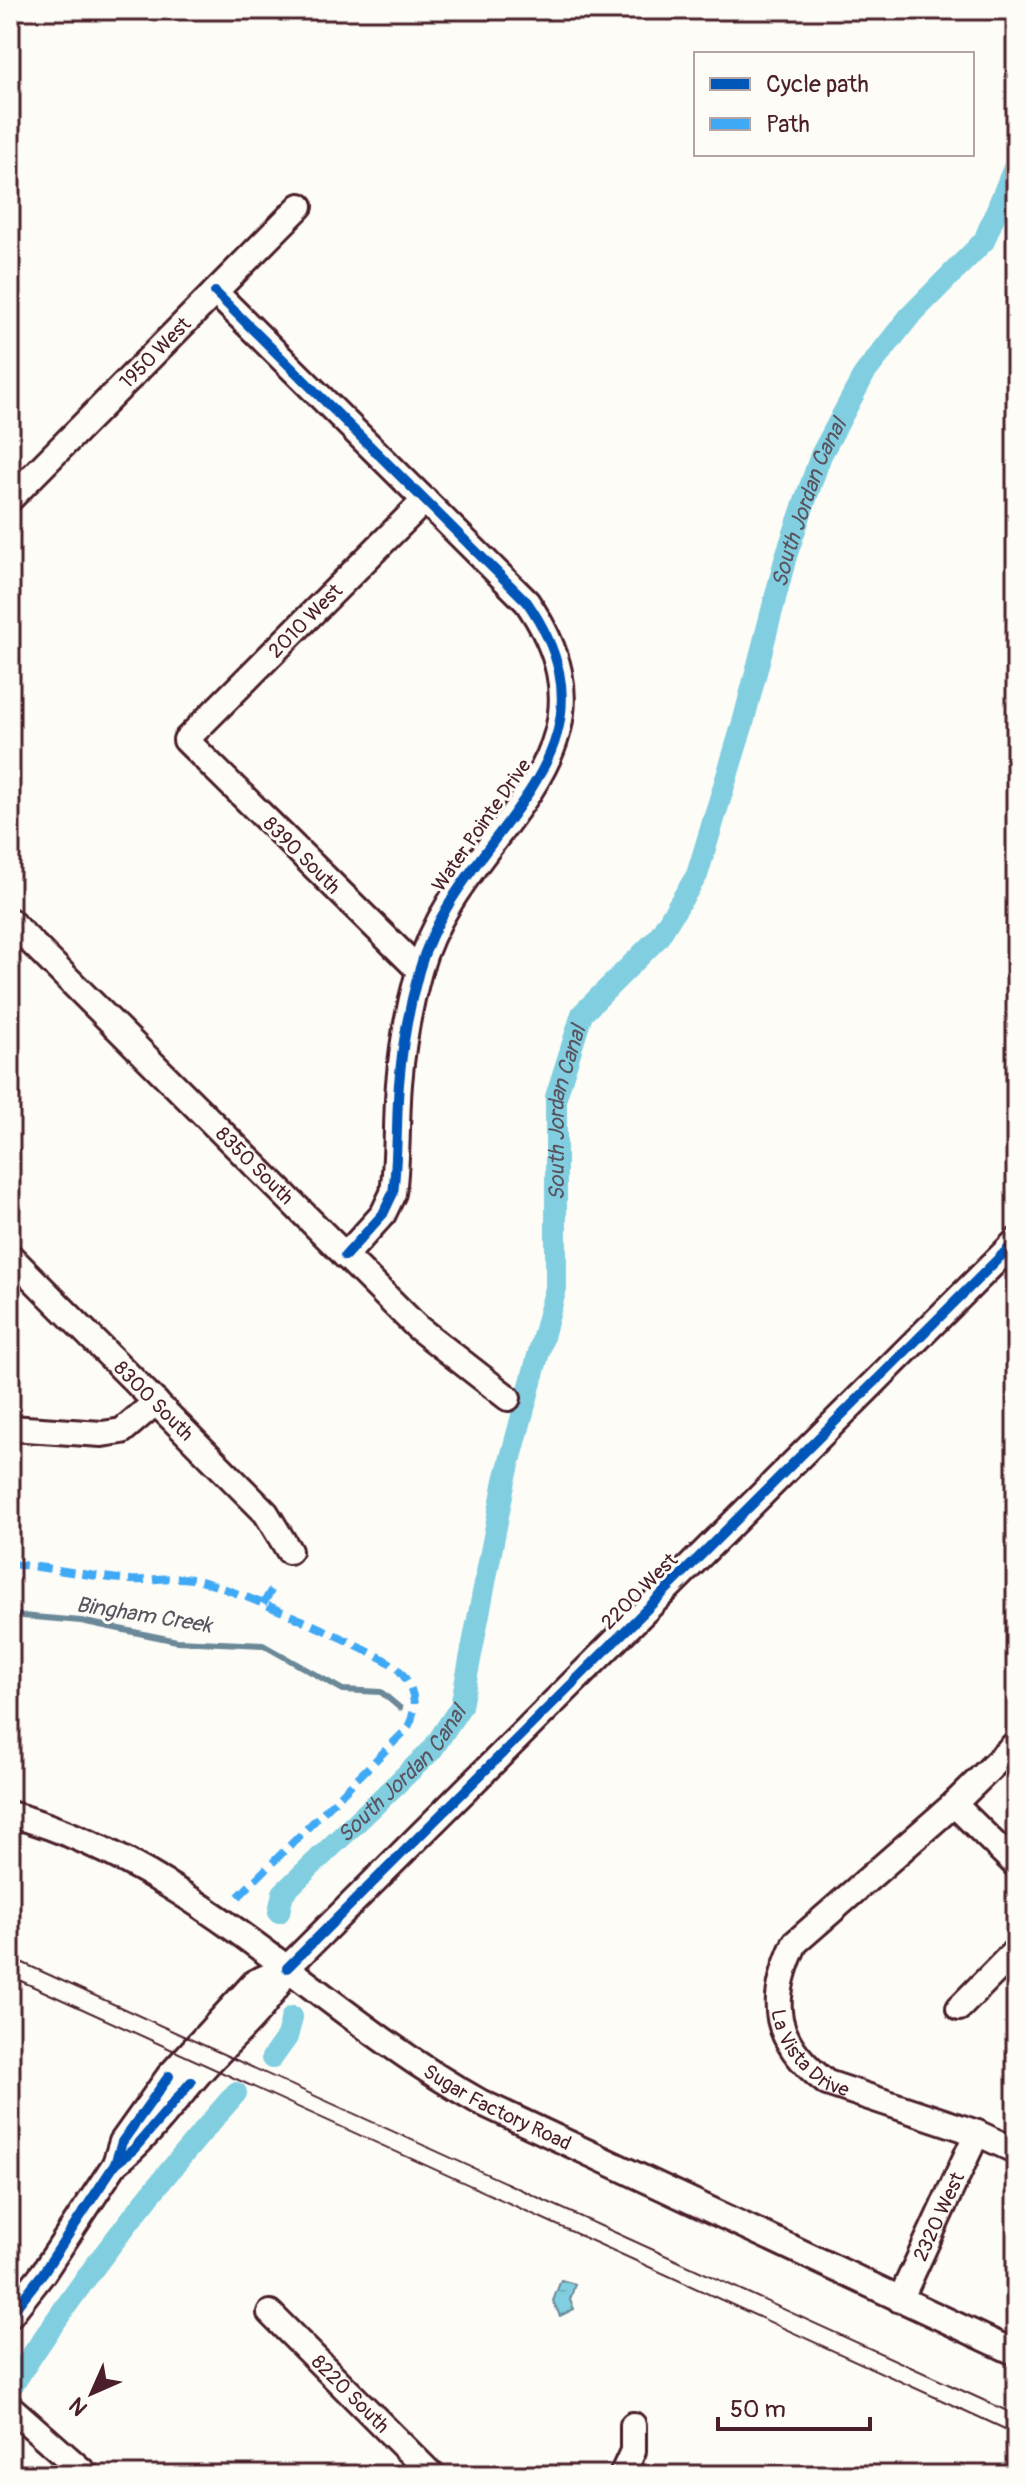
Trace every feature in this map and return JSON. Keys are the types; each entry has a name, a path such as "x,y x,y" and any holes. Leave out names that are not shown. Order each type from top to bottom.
{"street":[{"name":"1950 West","path":"10,499 300,206"},
{"name":"Water Pointe Drive","path":"215,292 527,602 552,644 564,688 563,716 544,770 449,899 419,970 399,1085 393,1193 383,1214 345,1256"},
{"name":"2010 West","path":"186,740 425,500"},
{"name":"8390 South","path":"186,740 419,970"},
{"name":"8350 South","path":"10,921 417,1327 508,1398"},
{"name":"2200 West","path":"10,2315 43,2273 115,2164 122,2142 191,2049 255,1982 287,1968 1016,1241"},
{"name":"8300 South","path":"10,1256 266,1513 289,1551"},
{"path":"10,1428 102,1434 122,1431 156,1402"},
{"name":"La Vista Drive","path":"1016,1743 954,1804 795,1943 781,1974 777,2007 789,2048 827,2083 977,2133 1016,2151"},
{"path":"954,1804 1016,1865"},
{"name":"Sugar Factory Road","path":"10,1814 85,1840 165,1880 400,2055 480,2102 1016,2353"},
{"path":"959,2008 1016,1950"},
{"name":"2320 West","path":"900,2300 977,2133"},
{"name":"8220 South","path":"270,2313 432,2475"},
{"path":"10,2407 87,2475"},
{"path":"622,2475 633,2451 633,2425"}],"water":[{"path":"561,2280 575,2284 570,2300 574,2309 560,2316 553,2301"}],"waterway":[{"name":"South Jordan Canal","path":"279,1912 283,1893 432,1750 461,1706 505,1480 556,1288 556,1097 582,1014 658,938 697,875 743,723 786,556 821,455 865,373 909,317 984,241 1016,163"},
{"name":"Bingham Creek","path":"10,1615 81,1621 177,1641 263,1645 343,1690 381,1692 400,1708"},
{"name":"South Jordan Canal","path":"272,2058 287,2037 292,2017"},
{"name":"South Jordan Canal","path":"14,2383 119,2234 236,2093"}],"tram line":[{"path":"10,1957 1016,2415"},
{"path":"10,1976 1016,2434"}],"marked path":[{"path":"10,1564 116,1579 184,1578 208,1583 363,1648 386,1660 404,1676 414,1706 407,1729 238,1897"},
{"path":"263,1604 272,1589"}],"cycle path":[{"path":"215,292 527,602 555,658 562,707 551,751 528,793 439,921 419,971 402,1056 393,1193 383,1214 345,1256"},
{"path":"287,1968 1016,1241"},
{"path":"10,2315 43,2273 115,2164 122,2142 169,2076"},
{"path":"115,2164 134,2149 191,2082"}]}
